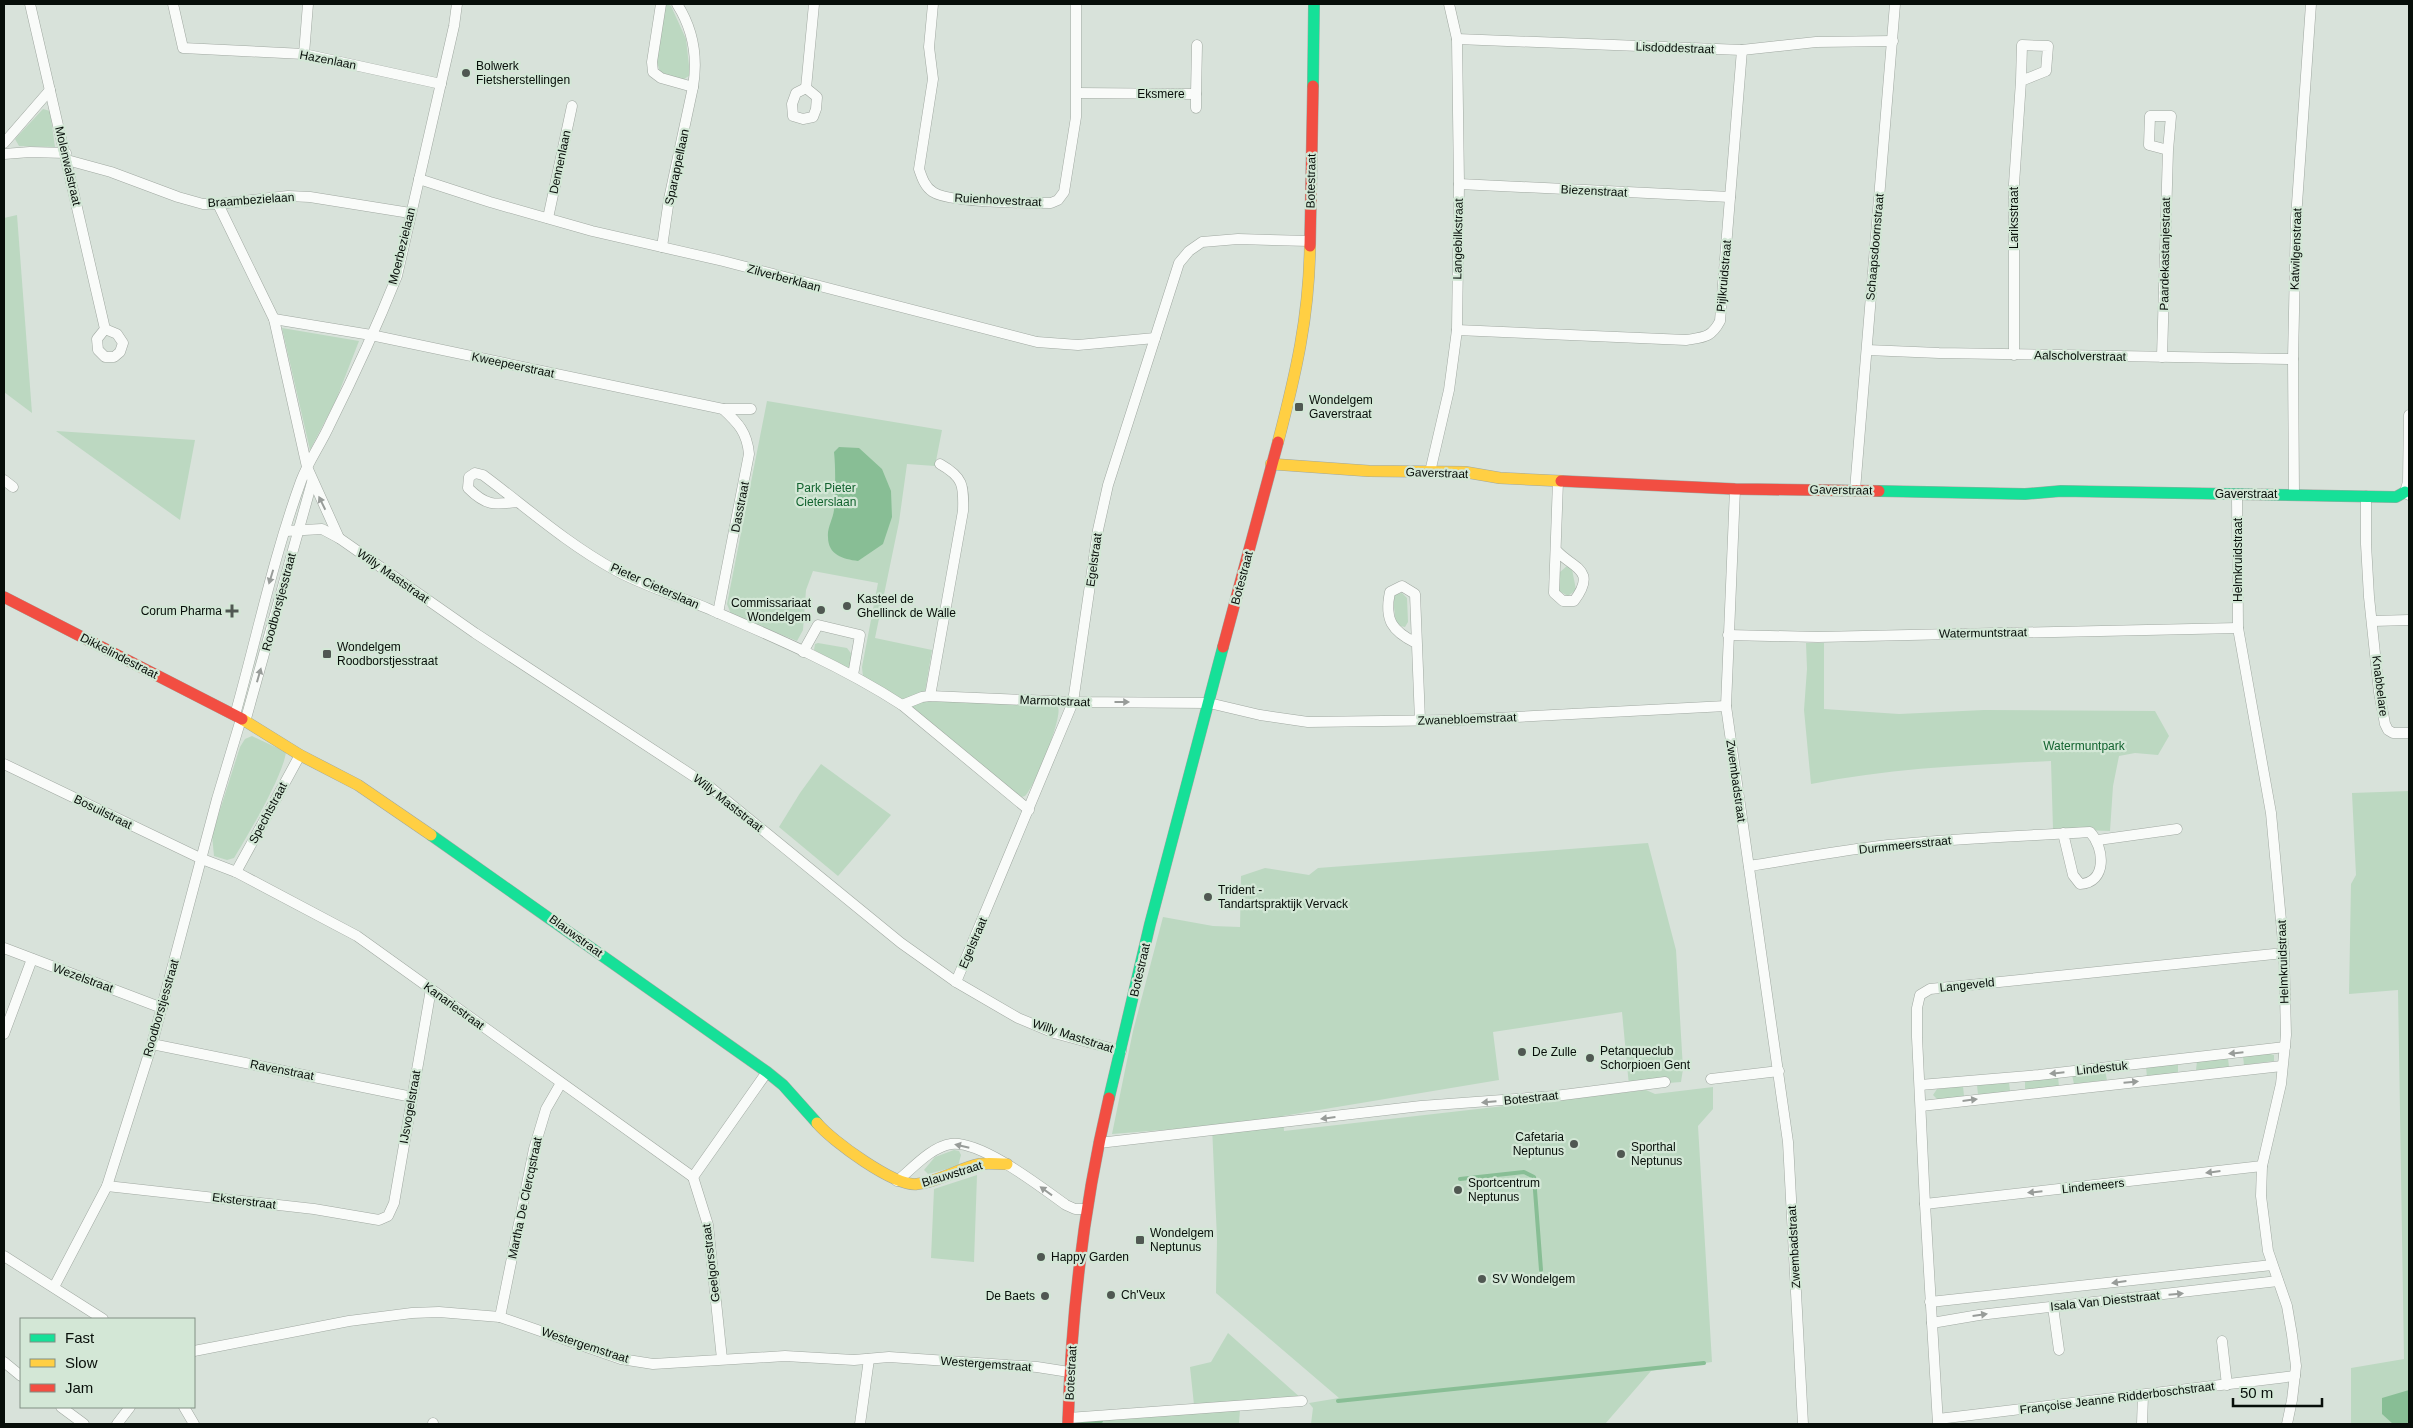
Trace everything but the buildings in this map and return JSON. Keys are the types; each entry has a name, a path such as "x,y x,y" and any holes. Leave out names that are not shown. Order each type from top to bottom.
{"street":[{"name":"Molenwalstraat","path":"30,4 67,156 105,329"},
{"name":"Hazenlaan","path":"173,4 183,48 304,54 441,84"},
{"path":"304,54 308,4"},
{"name":"Moerbezielaan","path":"286,531 307,467 317,452 335,416 371,334 382,314 397,276 441,84 457,4"},
{"path":"661,4 652,62 654,72 660,78 693,87"},
{"name":"Sparappellaan","path":"662,247 669,199 696,71 693,42 683,14 676,4"},
{"path":"806,88 814,4"},
{"name":"Ruienhovestraat","path":"932,4 930,47 933,79 919,169 928,188 944,197 1051,203 1058,200 1064,192 1076,117 1076,4"},
{"name":"Botestraat","path":"1068,1421 1070,1372 1088,1209 1099,1143 1150,924 1303,338 1309,291 1314,4"},
{"name":"Langebilkstraat","path":"1430,472 1449,390 1457,330 1459,184 1457,39 1449,4"},
{"name":"Schaapsdoornstraat","path":"1855,490 1895,4"},
{"name":"Katwilgenstraat","path":"2294,494 2292,359 2296,218 2311,4"},
{"name":"Lisdoddestraat","path":"1457,39 1742,50 1816,42 1892,41"},
{"name":"Eksmere","path":"1077,94 1196,94 1197,44"},
{"name":"Pijlkruidstraat","path":"1457,330 1686,340 1703,338 1714,333 1720,321 1742,50"},
{"name":"Lariksstraat","path":"2014,355 2014,184 2021,81"},
{"path":"4,143 50,90"},
{"path":"1196,94 1196,108"},
{"name":"Dennenlaan","path":"548,218 572,106"},
{"name":"Paardekastanjestraat","path":"2162,357 2168,150"},
{"name":"Braambezielaan","path":"4,154 30,152 67,156 178,197 203,204 264,198 310,197 410,213"},
{"name":"Zilverberklaan","path":"419,179 592,232 662,247 1037,342 1078,345 1155,338"},
{"name":"Biezenstraat","path":"1459,184 1730,197"},
{"name":"Willy Maststraat","path":"218,204 274,319 307,467 312,482 339,538"},
{"name":"Egelstraat","path":"956,982 1073,702 1100,521 1108,485 1179,263 1189,251 1202,242 1309,241"},
{"name":"Kweepeerstraat","path":"274,319 371,334 724,409 751,409"},
{"name":"Aalscholverstraat","path":"1867,350 2014,355 2292,359"},
{"name":"Dasstraat","path":"718,613 749,454 747,440 742,427 724,409"},
{"path":"2407,493 2409,415"},
{"path":"930,696 963,511 964,491 956,473 940,464"},
{"name":"Gaverstraat","path":"1271,464 1362,470 1465,472 1500,478 1735,488 2025,494 2061,491 2396,497 2407,493"},
{"name":"Pieter Cieterslaan","path":"517,502 494,505 487,503 468,488 469,477 475,473 483,475 576,547 616,571 718,613 853,675 902,705 1029,810"},
{"path":"4,480 13,487"},
{"path":"1557,551 1579,567 1583,586 1582,591 1574,601 1563,601 1554,593 1558,481"},
{"name":"Roodborstjesstraat","path":"54,1287 107,1186 152,1044 217,799 312,482"},
{"name":"Zwembadstraat","path":"1735,488 1726,706 1788,1142 1803,1424"},
{"name":"Helmkruidstraat","path":"2238,495 2238,628 2271,813 2284,953 2284,1047 2280,1084 2262,1166 2261,1196 2272,1265 2292,1335 2295,1376 2287,1424"},
{"name":"Knabbelare","path":"2366,496 2367,573 2379,692 2385,724 2393,733 2409,733"},
{"name":"Willy Maststraat","path":"286,531 322,529 339,538 474,634 710,787 901,943 956,982 1027,1022 1054,1032 1121,1051"},
{"name":"Roodborstjesstraat","path":"240,719 268,588 286,531"},
{"path":"1416,643 1401,636 1391,624 1387,606 1390,592 1402,586 1415,594 1420,721"},
{"name":"Dikkelindestraat","path":"4,597 240,719"},
{"path":"2373,620 2409,620"},
{"path":"803,652 818,625 860,635 853,675"},
{"name":"Watermuntstraat","path":"1728,635 1818,637 2238,628"},
{"name":"Marmotstraat","path":"902,705 922,696 1073,702 1209,703"},
{"name":"Zwanebloemstraat","path":"1209,703 1260,715 1308,722 1420,721 1726,706"},
{"name":"Blauwstraat","path":"240,719 358,785 544,913 767,1072 783,1085 821,1128 866,1162 897,1181 908,1184 920,1184 980,1164 1008,1164"},
{"name":"Spechtstraat","path":"236,872 300,754"},
{"name":"Bosuilstraat","path":"4,764 202,859"},
{"path":"2063,833 2073,875 2080,884 2090,884 2095,880 2100,870 2098,840 2177,829"},
{"name":"Durmmeersstraat","path":"1749,866 1888,845 2090,832 2098,840"},
{"name":"Kanariestraat","path":"202,859 236,872 357,936 693,1177"},
{"name":"Wezelstraat","path":"4,948 162,1008"},
{"name":"Langeveld","path":"1938,1422 1924,1204 1917,1008 1920,996 1924,991 2284,953"},
{"path":"4,1034 32,960"},
{"name":"IJsvogelstraat","path":"380,1220 388,1216 394,1203 431,989"},
{"name":"Ravenstraat","path":"152,1044 412,1097"},
{"name":"Lindestuk","path":"1920,1085 2039,1075 2284,1047"},
{"name":"Lindestuk","path":"1921,1106 2282,1066"},
{"path":"1711,1079 1779,1071"},
{"path":"693,1177 767,1072"},
{"name":"Botestraat","path":"1099,1143 1421,1106 1555,1096 1665,1082"},
{"name":"Martha De Clercqstraat","path":"500,1317 534,1149 546,1109 561,1083"},
{"name":"Blauwstraat","path":"897,1181 932,1153 951,1144 963,1145 1008,1164 1066,1205 1075,1209 1088,1209"},
{"name":"Lindemeers","path":"1924,1204 2262,1166"},
{"name":"Geelgorsstraat","path":"693,1177 708,1225 722,1359"},
{"name":"Eksterstraat","path":"107,1186 314,1210 380,1220"},
{"path":"4,1256 101,1318"},
{"name":"Isala Van Dieststraat","path":"1930,1302 2272,1265"},
{"name":"Isala Van Dieststraat","path":"1932,1323 1979,1315 2278,1281"},
{"path":"2054,1307 2059,1350"},
{"name":"Westergemstraat","path":"195,1351 349,1321 412,1313 439,1312 500,1317 621,1359 653,1364 785,1356 889,1358 1037,1367 1070,1372"},
{"path":"2222,1341 2227,1385"},
{"path":"860,1424 869,1359"},
{"path":"4,1362 20,1375"},
{"name":"Françoise Jeanne Ridderboschstraat","path":"1938,1422 2295,1376"},
{"path":"2142,1424 2143,1395"},
{"path":"1068,1421 1302,1401"},
{"path":"62,1408 84,1424"},
{"path":"117,1424 129,1408"},
{"path":"185,1408 194,1424"}],"green space":[{"path":"667,4 671,6 686,39 690,75 683,80 661,73 658,65 656,49 658,31 663,6"},
{"path":"43,109 50,111 55,147 19,146 15,139"},
{"path":"17,215 32,413 4,392 4,218"},
{"path":"282,328 359,341 336,400 310,450"},
{"name":"Park Pieter Cieterslaan","path":"767,401 942,430 935,466 907,464 899,522 875,638 932,650 924,698 1058,707 1056,724 1047,752 1035,780 1025,796 1018,798 863,677 862,667 878,583 813,571 806,590 803,630 797,641 731,614 727,604"},
{"path":"56,431 195,440 180,520"},
{"path":"1567,566 1572,569 1576,590 1568,596 1559,591 1560,572"},
{"path":"1402,593 1407,598 1408,622 1405,627 1396,625 1393,598 1395,594"},
{"name":"Watermuntpark","path":"1806,643 1824,643 1824,709 1899,714 1984,710 2155,711 2169,736 2158,755 2135,753 2119,756 2113,786 2110,831 2053,829 2051,761 1901,771 1811,784 1804,710 1807,669"},
{"path":"815,644 847,648 853,656 848,669 814,650"},
{"path":"252,736 286,752 279,775 256,821 234,858 227,860 214,856 212,835 240,747 245,739"},
{"path":"821,764 891,815 838,876 779,827"},
{"path":"2409,791 2409,1424 2351,1424 2351,1368 2404,1359 2398,990 2349,994 2351,884 2356,875 2352,793"},
{"path":"1648,843 1676,950 1683,1069 1681,1082 1629,1086 1622,1012 1493,1032 1499,1080 1283,1116 1284,1131 1646,1090 1655,1094 1713,1087 1713,1109 1698,1126 1712,1362 1651,1371 1605,1424 1311,1424 1313,1408 1309,1403 1339,1398 1216,1293 1217,1239 1212,1126 1112,1134 1133,1031 1163,917 1213,926 1240,927 1241,876 1265,868 1309,875 1318,868"},
{"path":"2274,1055 2274,1061 2244,1065 2243,1056"},
{"path":"2228,1058 2229,1067 2196,1070 2197,1061"},
{"path":"2178,1062 2178,1073 2147,1077 2146,1067"},
{"path":"2105,1071 2107,1080 2074,1084 2072,1075"},
{"path":"2058,1076 2059,1087 2025,1089 2025,1080"},
{"path":"2009,1082 2010,1091 1978,1095 1977,1085"},
{"path":"1963,1086 1964,1096 1938,1100 1933,1095 1937,1089"},
{"path":"954,1150 959,1151 961,1155 958,1166 928,1174 924,1170 935,1157"},
{"path":"977,1175 974,1262 931,1258 934,1189"},
{"path":"1228,1333 1302,1399 1194,1405 1190,1367 1211,1362"},
{"path":"1240,1409 1239,1424 1079,1424 1078,1422"}],"shaded area":[{"path":"839,447 859,448 882,469 891,491 892,517 883,544 858,561 837,555 831,548 828,537 828,530 834,510 834,452"},
{"path":"2409,1390 2409,1424 2393,1424 2382,1414 2382,1398"}],"waterway":[{"path":"1460,1179 1524,1172 1534,1177 1541,1270"},
{"path":"1338,1401 1704,1363"},
{"path":"1078,1422 1101,1421"}],"traffic: fast":[{"path":"1313,86 1314,4"},
{"path":"1879,491 2025,494 2061,491 2396,497 2405,492"},
{"path":"1109,1098 1150,924 1223,647"},
{"path":"431,835 767,1072 783,1085 817,1123"}],"traffic: slow":[{"path":"1278,442 1304,321 1310,246"},
{"path":"1271,464 1369,471 1465,472 1500,478 1561,481"},
{"path":"242,719 300,755 358,785 431,835"},
{"path":"817,1123 849,1151 880,1171 907,1183 925,1183 980,1164 1007,1164"}],"traffic: jam":[{"path":"1310,246 1313,86"},
{"path":"1223,647 1278,442"},
{"path":"1561,481 1735,489 1879,491"},
{"path":"4,597 242,719"},
{"path":"1068,1424 1072,1342 1080,1260 1092,1178 1109,1098"}],"place":[{"name":"Bolwerk Fietsherstellingen","path":"466,73"},
{"name":"Wondelgem Gaverstraat","path":"1299,407"},
{"name":"Kasteel de Ghellinck de Walle","path":"847,606"},
{"name":"Commissariaat Wondelgem","path":"821,610"},
{"name":"Corum Pharma","path":"232,611"},
{"name":"Wondelgem Roodborstjesstraat","path":"327,654"},
{"name":"Trident - Tandartspraktijk Vervack","path":"1208,897"},
{"name":"De Zulle","path":"1522,1052"},
{"name":"Petanqueclub Schorpioen Gent","path":"1590,1058"},
{"name":"Cafetaria Neptunus","path":"1574,1144"},
{"name":"Sporthal Neptunus","path":"1621,1154"},
{"name":"Sportcentrum Neptunus","path":"1458,1190"},
{"name":"Wondelgem Neptunus","path":"1140,1240"},
{"name":"Happy Garden","path":"1041,1257"},
{"name":"SV Wondelgem","path":"1482,1279"},
{"name":"Ch'Veux","path":"1111,1295"},
{"name":"De Baets","path":"1045,1296"}]}
